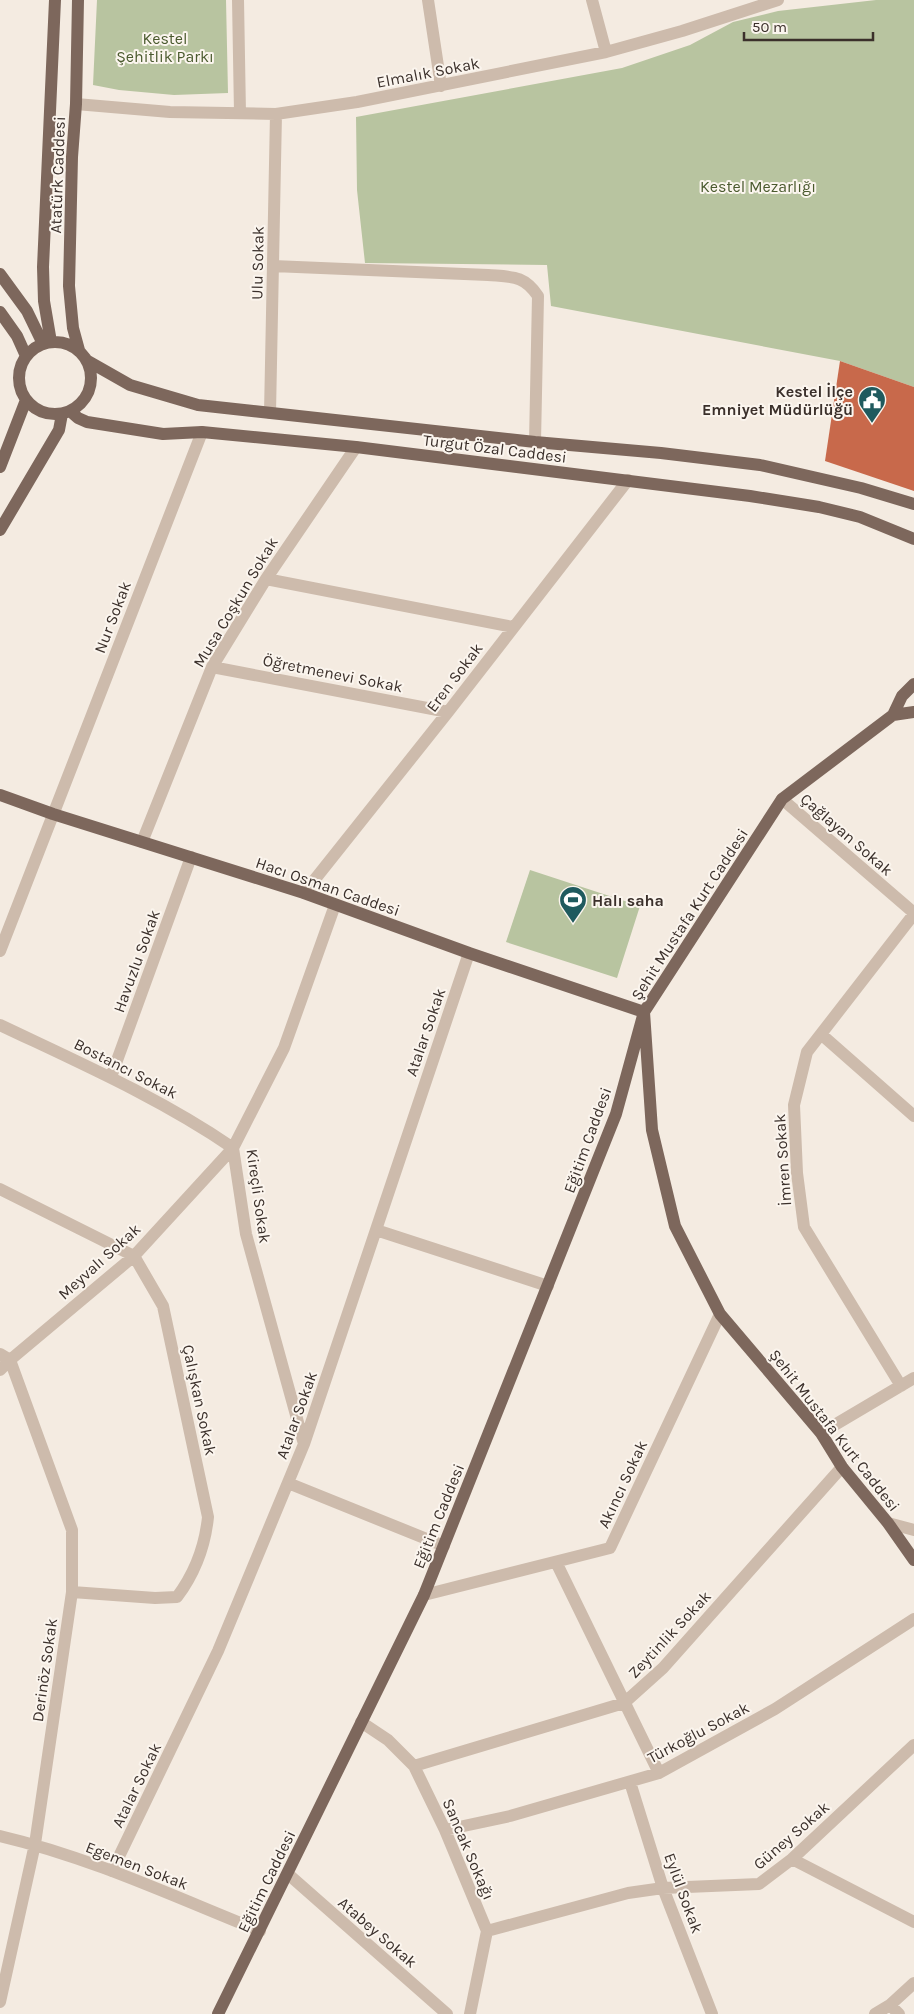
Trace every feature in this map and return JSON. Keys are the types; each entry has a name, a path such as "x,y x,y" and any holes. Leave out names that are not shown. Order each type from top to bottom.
{"main road":[{"name":"Atatürk Caddesi","path":"47,343 43,267 55,0"},
{"name":"Atatürk Caddesi","path":"78,0 69,286 73,328 83,355"},
{"path":"0,274 28,311 47,343"},
{"path":"0,312 17,336 26,356"},
{"path":"47,343 69,344 83,355 91,371 91,383 88,395 80,404 66,412 46,413 35,409 26,400 21,390 19,378 21,366 26,356 35,348 47,343"},
{"name":"Turgut Özal Caddesi","path":"83,355 130,385 198,405 760,465 844,484 914,504"},
{"path":"0,467 26,400"},
{"path":"0,530 59,430 66,412"},
{"name":"Turgut Özal Caddesi","path":"66,412 87,422 163,434 202,432 356,447 628,480 819,507 860,517 914,538"},
{"name":"Şehit Mustafa Kurt Caddesi","path":"914,684 902,696 893,715 782,799 644,1012 652,1130 675,1226 720,1314 821,1433 842,1467 888,1523 914,1560"},
{"name":"Şehit Mustafa Kurt Caddesi","path":"893,715 914,712"},
{"name":"Hacı Osman Caddesi","path":"0,795 53,814 304,893 469,953 644,1012"},
{"name":"Eğitim Caddesi","path":"218,2014 260,1932 424,1595 616,1114 644,1012"}],"street":[{"path":"238,0 240,113"},
{"path":"428,0 441,86"},
{"path":"592,0 606,52"},
{"name":"Elmalık Sokak","path":"76,104 170,112 276,114 356,102 606,52 682,31 738,6 778,0"},
{"name":"Ulu Sokak","path":"270,413 276,114"},
{"path":"273,266 518,277 531,285 538,296 535,442"},
{"name":"Nur Sokak","path":"0,951 202,432"},
{"name":"Musa Coşkun Sokak","path":"142,842 212,667 266,579 356,447"},
{"name":"Eren Sokak","path":"304,893 448,712 628,480"},
{"path":"266,579 513,627"},
{"name":"Öğretmenevi Sokak","path":"212,667 448,712"},
{"name":"Çağlayan Sokak","path":"782,799 914,913"},
{"name":"Havuzlu Sokak","path":"111,1077 191,857"},
{"name":"Kireçli Sokak","path":"304,1444 246,1234 234,1148 284,1048 335,905"},
{"name":"İmren Sokak","path":"901,1386 804,1227 796,1173 794,1105 807,1052 822,1035 914,913"},
{"name":"Atalar Sokak","path":"112,1872 218,1651 304,1444 469,953"},
{"name":"Bostancı Sokak","path":"0,1026 111,1077 198,1124 234,1148"},
{"path":"822,1035 914,1116"},
{"name":"Meyvalı Sokak","path":"0,1370 5,1357 134,1256 234,1148"},
{"path":"0,1189 134,1256"},
{"path":"376,1230 548,1286"},
{"name":"Çalışkan Sokak","path":"72,1592 155,1598 177,1597 190,1579 206,1538 208,1517 163,1306 134,1256"},
{"name":"Akıncı Sokak","path":"424,1595 610,1548 720,1314"},
{"name":"Derinöz Sokak","path":"0,2002 35,1844 72,1592 72,1530 5,1357"},
{"path":"821,1433 914,1378"},
{"name":"Zeytinlik Sokak","path":"414,1766 624,1703 663,1668 842,1467"},
{"path":"288,1482 444,1546"},
{"path":"888,1523 914,1530"},
{"path":"556,1562 659,1773"},
{"name":"Türkoğlu Sokak","path":"445,1830 510,1816 659,1773 775,1709 914,1619"},
{"name":"Sancak Sokağı","path":"361,1722 388,1740 414,1766 445,1830 487,1931"},
{"name":"Güney Sokak","path":"487,1931 628,1893 663,1888 759,1884 792,1859 914,1745"},
{"name":"Eylül Sokak","path":"630,1782 663,1888 712,2014"},
{"name":"Egemen Sokak","path":"0,1836 35,1844 112,1872 260,1932"},
{"path":"792,1859 914,1922"},
{"name":"Atabey Sokak","path":"288,1874 446,2014"},
{"path":"470,2014 487,1931"},
{"path":"875,2014 895,2009 914,1983"}],"green space":[{"name":"Kestel Şehitlik Parkı","path":"97,0 226,0 228,93 174,95 119,90 93,85"},
{"name":"Kestel Mezarlığı","path":"876,0 914,0 914,387 840,361 551,306 547,265 365,263 357,190 356,117 622,68 690,45 733,22 778,11"},
{"name":"Halı saha","path":"530,870 640,906 617,978 506,942"}],"building":[{"name":"Kestel İlçe Emniyet Müdürlüğü","path":"840,361 914,387 914,491 825,461"}],"place":[{"name":"Kestel İlçe Emniyet Müdürlüğü","path":"872,424"},
{"name":"Halı saha","path":"573,924"}]}
